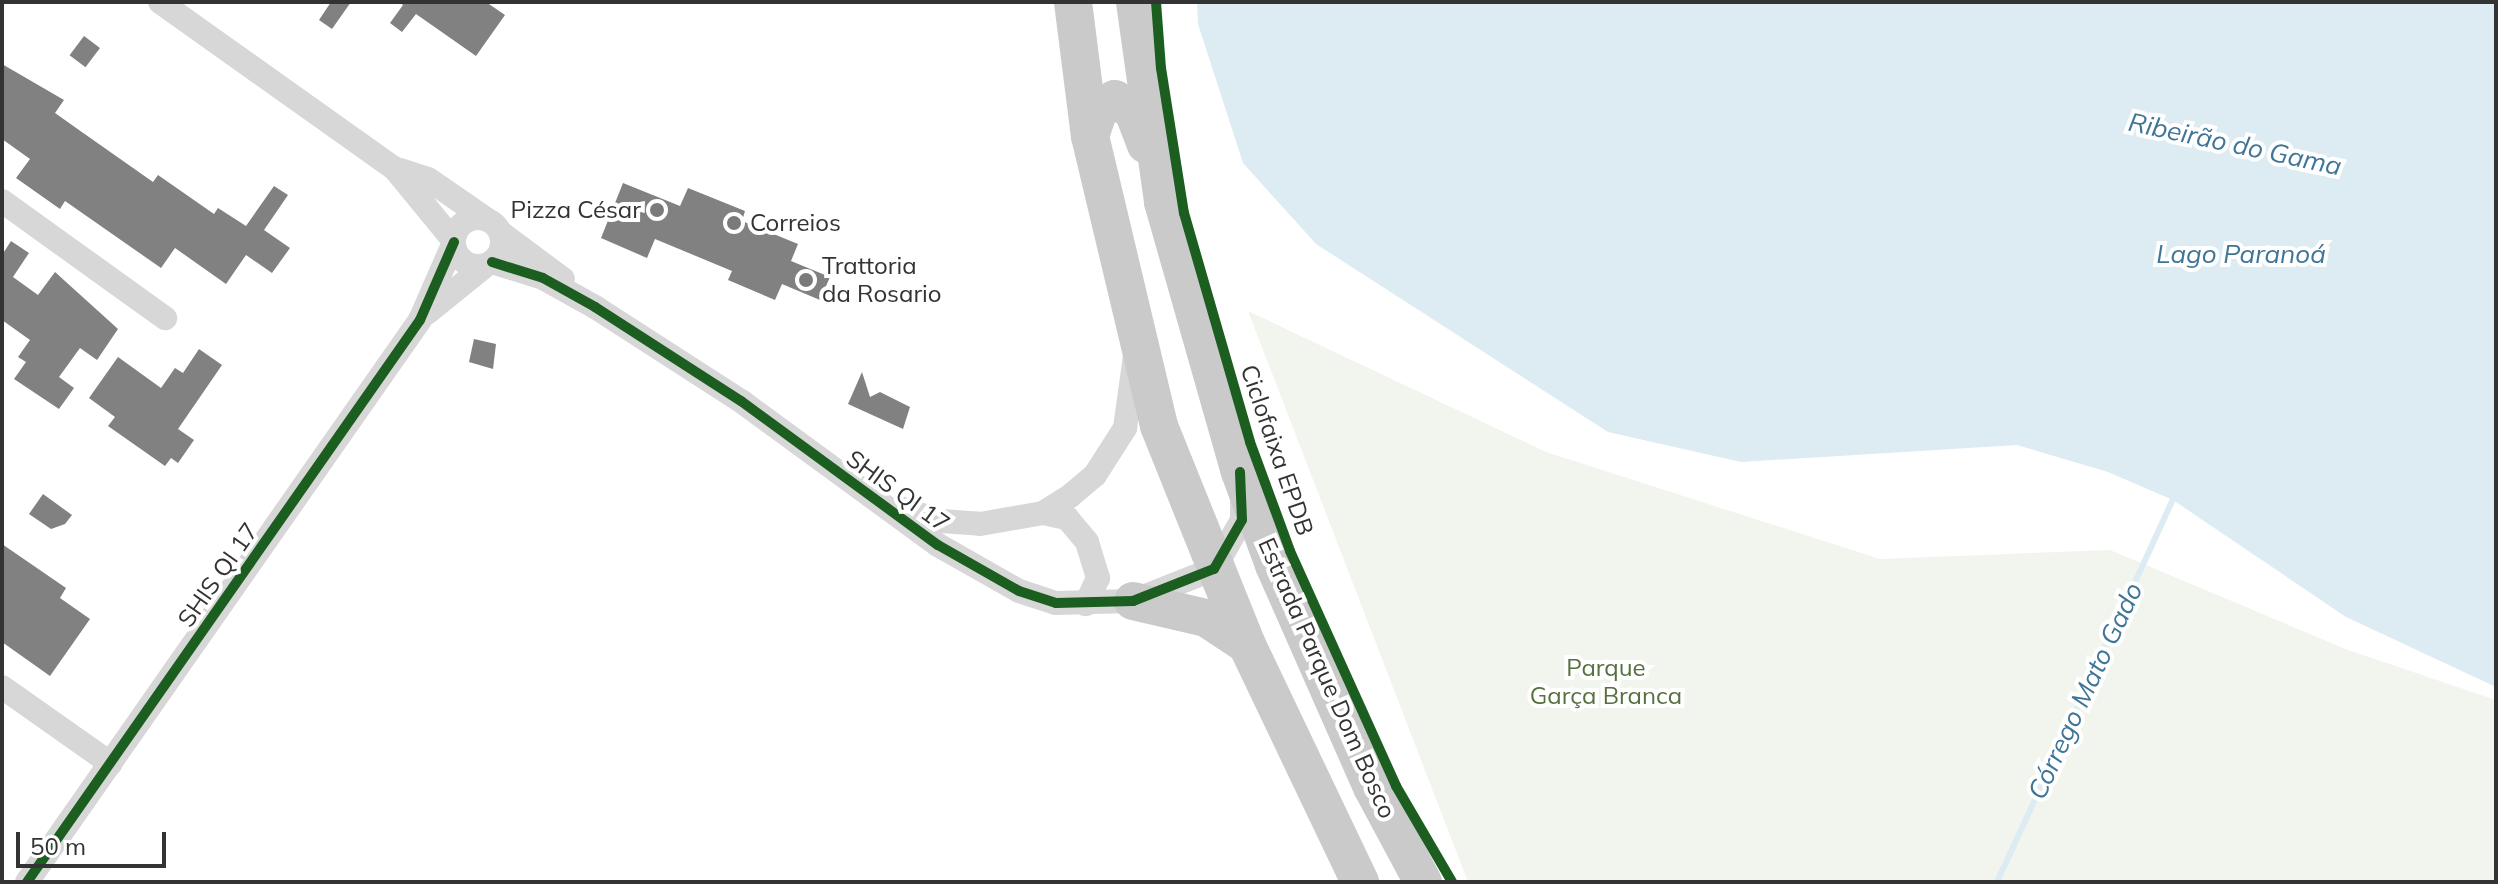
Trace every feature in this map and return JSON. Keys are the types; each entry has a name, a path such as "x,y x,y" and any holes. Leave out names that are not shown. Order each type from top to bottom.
{"main road":[{"path":"1073,2 1090,136 1137,345 1164,439 1247,645 1355,871"},
{"name":"Estrada Parque Dom Bosco","path":"1135,2 1163,202 1240,472 1274,565 1372,787 1423,882"},
{"path":"1090,136 1104,105 1125,102 1133,111 1163,202"},
{"path":"1133,601 1206,618 1247,645"},
{"path":"1321,803 1348,815 1368,800 1372,787"},
{"path":"1355,871 1362,828 1384,827 1398,837"}],"street":[{"name":"SHIS QI 17","path":"27,882 420,320 454,242 394,168 160,2"},
{"name":"SHIS QI 17","path":"394,168 428,179 595,307"},
{"path":"2,201 165,318"},
{"path":"465,222 493,226 502,246 489,264 464,262 454,242 465,222"},
{"name":"SHIS QI 17","path":"420,320 489,264 543,278 595,307 741,401 938,545 1019,591 1056,603 1133,601 1214,569"},
{"name":"SHIS QI 17","path":"877,501 941,521 980,524 1043,513 1095,475 1125,428 1137,345"},
{"path":"1214,569 1242,520 1240,472"},
{"path":"1043,513 1067,518 1087,542 1098,578 1086,604"},
{"path":"2,687 111,764"}],"green space":[{"name":"Parque Garça Branca","path":"1248,311 1546,452 1880,559 2110,550 2348,650 2496,700 2496,882 1468,882"}],"water":[{"name":"Lago Paranoá","path":"1197,2 2496,2 2496,687 2346,617 2173,500 2108,472 2017,445 1741,462 1608,432 1316,244 1243,163 1198,24"}],"building":[{"path":"331,2 351,2 332,29 319,20"},
{"path":"399,2 486,2 505,15 476,56 416,14 402,32 390,23 403,5"},
{"path":"84,36 100,48 86,67 70,55"},
{"path":"2,64 64,100 55,113 79,130 153,182 158,175 214,214 218,208 246,226 274,186 288,195 264,230 290,248 272,273 246,255 226,284 175,248 161,268 65,201 60,209 16,178 30,159 2,139"},
{"path":"623,183 680,206 688,188 745,211 742,221 798,244 791,261 830,277 820,300 782,284 775,300 728,280 732,271 655,239 647,258 601,238"},
{"path":"11,241 29,253 13,277 38,295 55,272 118,329 97,360 80,348 59,377 74,388 59,409 14,379 26,362 18,357 30,340 2,320 2,255"},
{"path":"474,339 496,344 493,369 469,362"},
{"path":"199,349 222,365 178,429 194,440 178,463 171,458 165,466 108,426 115,417 89,398 118,357 161,388 175,368 183,373"},
{"path":"862,372 870,397 880,392 910,407 903,429 848,404"},
{"path":"43,494 72,515 65,524 51,529 29,514"},
{"path":"2,544 66,588 60,598 90,619 50,676 2,642"}],"waterway":[{"name":"Córrego Mato Gado","path":"1997,882 2173,500"}],"cycle path":[{"name":"Ciclofaixa EPDB","path":"1156,2 1161,68 1184,213 1250,442 1290,551 1396,786 1452,882"},
{"path":"27,882 420,320 454,242"},
{"path":"492,262 543,278 595,307 741,401 938,545 1019,591 1056,603 1133,601 1214,569 1242,520 1240,472"}],"place":[{"name":"Pizza César","path":"657,210"},
{"name":"Correios","path":"734,223"},
{"name":"Trattoria da Rosario","path":"806,280"}],"water label":[{"name":"Ribeirão do Gama","path":"2235,144"}]}
